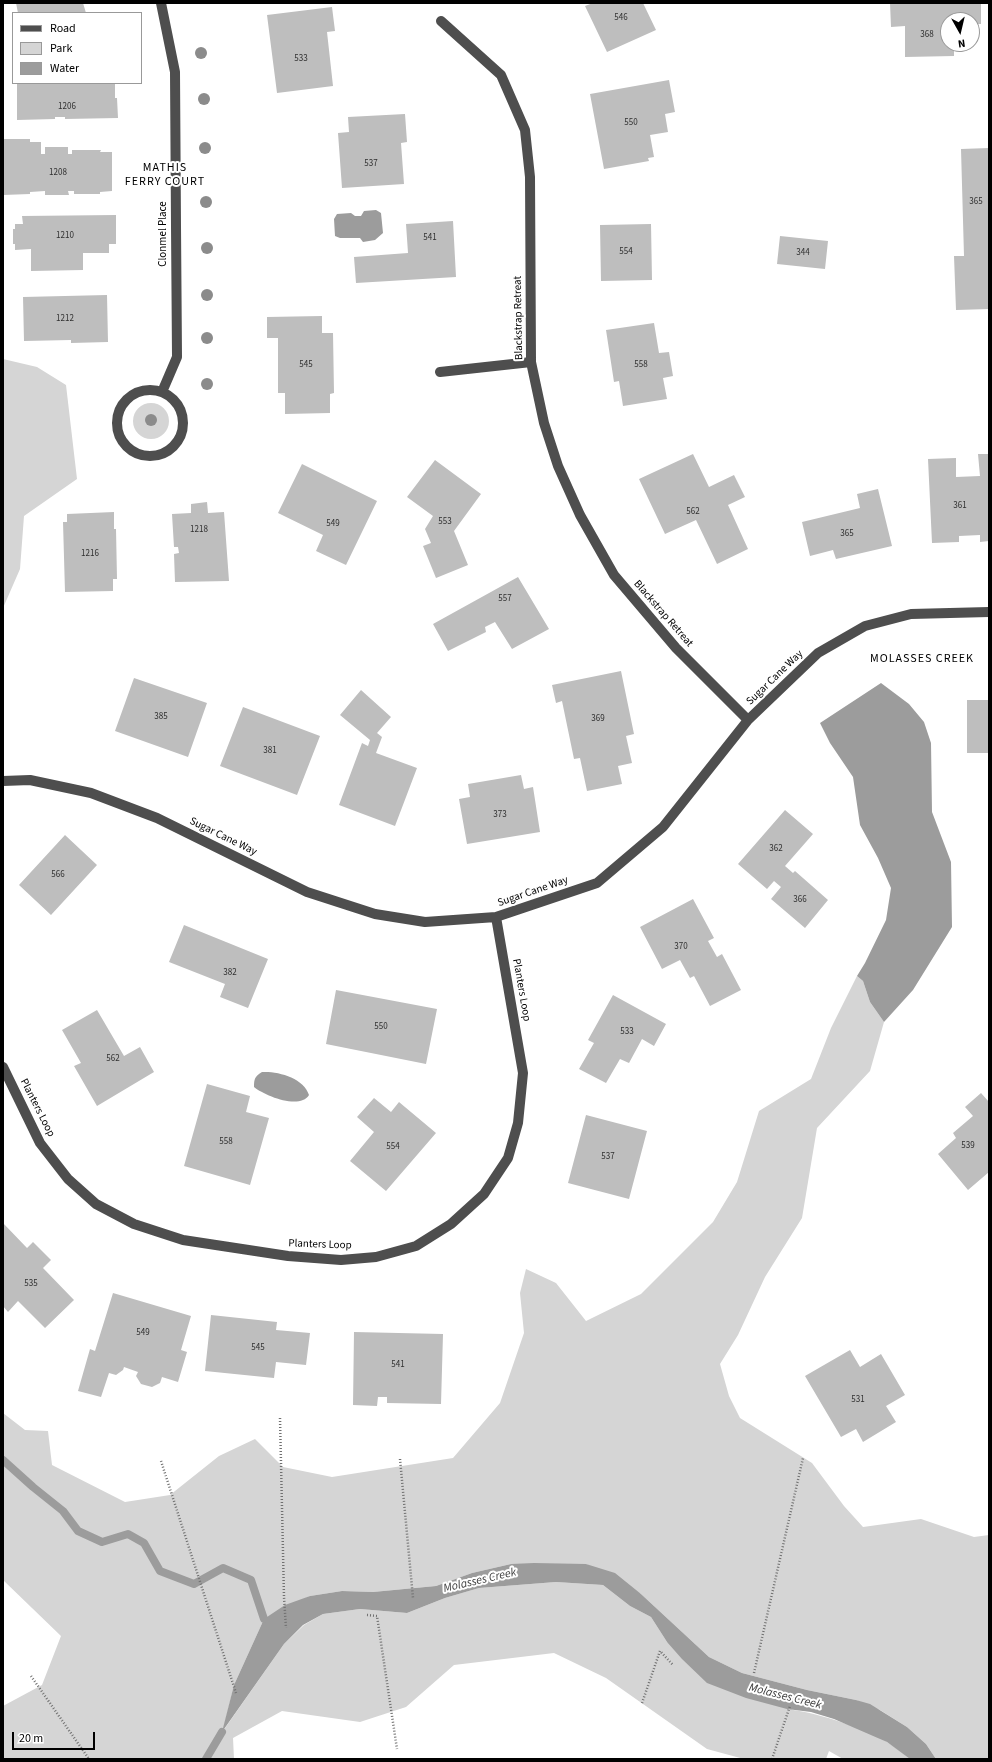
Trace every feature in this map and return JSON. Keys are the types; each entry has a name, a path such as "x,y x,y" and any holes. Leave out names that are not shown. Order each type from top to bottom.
{"street":[{"name":"Clonmel Place","path":"161,3 176,72 177,257 177,357 162,392"},
{"name":"Blackstrap Retreat","path":"441,21 501,75 525,130 530,177 531,362 544,423 558,466 580,514 614,575 676,648 748,720"},
{"path":"440,372 531,362"},
{"path":"142,390 162,392 172,398 179,406 183,417 183,428 179,439 172,448 162,454 151,456 140,455 126,446 118,432 116,421 119,410 125,400 142,390"},
{"name":"Sugar Cane Way","path":"3,781 30,780 91,793 156,818 307,892 375,914 425,922 496,917 597,883 663,827 748,720 818,653 865,626 911,614 989,612"},
{"name":"Planters Loop","path":"3,1067 40,1143 68,1179 96,1204 134,1224 183,1240 288,1256 341,1260 376,1257 416,1246 450,1224 484,1194 508,1158 518,1123 523,1073 496,917"}],"path":[{"path":"280,1418 286,1628"},
{"path":"754,1673 803,1458"},
{"path":"400,1459 412,1598"},
{"path":"161,1461 236,1693"},
{"path":"367,1615 377,1616 397,1749"},
{"path":"642,1703 660,1651 673,1665"},
{"path":"31,1676 89,1759"},
{"path":"772,1759 790,1706"}],"green space":[{"path":"3,359 37,367 66,385 77,479 24,516 20,569 3,608"},
{"path":"155,403 164,408 168,414 168,428 164,434 155,439 147,439 138,434 134,428 133,417 138,408 144,404"},
{"path":"857,976 863,981 870,1002 884,1022 870,1071 817,1128 802,1218 765,1277 738,1335 720,1364 729,1396 740,1418 812,1463 844,1506 863,1527 921,1519 974,1537 989,1535 989,1759 936,1759 926,1744 907,1727 880,1710 856,1700 807,1690 742,1673 709,1657 641,1594 586,1564 511,1564 472,1573 436,1586 373,1592 342,1591 310,1596 264,1619 234,1685 223,1731 284,1644 304,1625 323,1614 360,1609 407,1613 445,1598 479,1588 556,1582 603,1585 630,1606 651,1617 667,1642 793,1710 816,1714 867,1732 887,1742 910,1759 843,1759 829,1751 826,1759 744,1759 707,1749 606,1678 554,1653 454,1665 406,1707 360,1722 282,1711 233,1738 234,1759 206,1759 206,1757 205,1759 3,1759 3,1706 42,1685 61,1636 3,1580 3,1413 25,1430 48,1431 52,1465 125,1502 170,1495 219,1456 255,1439 283,1467 332,1477 453,1458 500,1403 524,1333 520,1293 526,1269 556,1283 586,1321 641,1294 713,1222 737,1182 759,1111 811,1079 831,1028"}],"water":[{"path":"376,210 381,213 383,233 375,240 363,242 360,238 340,238 335,236 334,219 337,214 351,213 355,216 361,216 364,211"},
{"path":"881,683 909,704 924,722 931,743 932,812 951,862 952,927 913,990 884,1022 870,1002 863,981 857,976 886,920 891,888 878,858 860,825 853,777 830,743 820,723"},
{"path":"262,1072 283,1074 290,1077 302,1084 309,1095 305,1099 291,1101 282,1100 259,1091 254,1087 254,1082 255,1078"},
{"path":"511,1564 586,1564 615,1573 641,1594 709,1657 742,1673 807,1690 870,1704 907,1727 926,1744 936,1759 910,1759 887,1742 834,1719 811,1712 787,1709 746,1698 707,1683 667,1642 651,1617 630,1606 603,1585 556,1582 479,1588 445,1598 407,1613 360,1609 323,1614 303,1625 284,1644 222,1732 234,1685 264,1619 285,1605 310,1596 342,1591 373,1592 436,1586 472,1573"}],"building":[{"path":"16,3 83,3 86,12 18,12"},
{"path":"593,3 643,3 656,30 607,52 585,6"},
{"path":"890,3 981,3 981,24 980,12 940,12 940,52 954,52 954,56 905,57 905,26 891,27"},
{"path":"332,7 335,31 327,32 333,86 277,93 267,15"},
{"path":"669,80 675,112 665,114 668,132 650,135 654,157 648,158 649,161 604,169 590,94"},
{"path":"17,84 115,84 115,98 117,98 118,118 65,119 65,117 55,117 55,119 17,120"},
{"path":"405,114 407,142 401,143 404,184 342,188 338,133 349,132 348,117"},
{"path":"3,139 30,139 30,142 41,142 41,154 45,154 45,147 68,147 68,154 72,154 72,150 101,150 100,152 112,152 112,191 100,192 100,194 74,194 74,191 68,191 69,195 45,195 45,191 30,192 30,194 3,195"},
{"path":"989,148 989,309 956,310 954,256 964,256 961,149"},
{"path":"116,215 116,244 109,244 109,253 83,253 83,270 31,271 31,249 15,250 15,244 13,244 13,229 15,229 15,224 23,224 22,216"},
{"path":"453,221 456,277 356,283 354,257 408,253 406,224"},
{"path":"651,224 652,280 601,281 600,225"},
{"path":"780,236 828,241 825,269 777,264"},
{"path":"107,295 108,342 71,343 71,340 24,341 23,297"},
{"path":"322,316 322,333 333,333 334,393 330,394 330,413 285,414 285,393 278,393 278,338 267,338 267,317"},
{"path":"654,323 659,353 669,352 673,376 663,378 667,399 623,406 619,381 614,382 606,330"},
{"path":"693,454 709,487 734,475 745,497 728,505 748,549 717,564 696,520 665,534 639,479"},
{"path":"978,454 989,454 989,541 980,542 980,535 959,536 959,542 932,543 928,459 956,458 956,477 980,476"},
{"path":"435,460 481,494 454,531 468,565 436,578 423,546 431,543 425,529 433,516 407,497"},
{"path":"302,464 377,501 346,565 316,551 323,535 278,513"},
{"path":"878,489 892,546 836,559 833,550 810,556 802,522 860,508 857,494"},
{"path":"207,502 208,513 224,512 229,581 175,582 174,554 179,553 178,547 174,547 172,514 191,513 191,504"},
{"path":"114,512 114,529 116,529 117,579 113,579 113,591 65,592 63,522 67,522 67,514"},
{"path":"518,577 549,629 512,649 495,622 485,627 486,632 448,651 433,624"},
{"path":"621,671 634,734 626,736 632,763 618,766 622,784 587,791 580,758 574,759 562,701 556,703 552,685"},
{"path":"134,678 207,703 188,757 115,731"},
{"path":"361,690 391,717 377,733 382,737 376,753 417,768 395,826 339,805 362,743 368,746 370,740 340,715"},
{"path":"967,700 989,700 989,753 967,753"},
{"path":"243,707 320,736 297,795 220,766"},
{"path":"521,775 524,789 533,787 540,832 467,844 459,799 470,797 468,784"},
{"path":"785,810 813,834 785,866 793,873 795,871 828,900 805,928 771,899 781,887 774,881 767,889 738,864"},
{"path":"65,835 97,865 51,915 19,885"},
{"path":"693,899 714,938 708,941 717,957 722,954 741,990 710,1006 694,976 690,978 680,960 662,969 640,927"},
{"path":"184,925 268,959 248,1008 220,997 225,984 169,962"},
{"path":"336,990 437,1009 426,1064 326,1044"},
{"path":"613,995 666,1024 654,1046 642,1039 629,1063 620,1059 606,1083 579,1069 594,1043 588,1040"},
{"path":"97,1010 124,1056 140,1047 154,1072 97,1106 74,1066 81,1063 62,1030"},
{"path":"207,1084 250,1096 246,1112 269,1118 250,1185 184,1166"},
{"path":"981,1093 989,1102 989,1172 968,1190 938,1154 956,1138 953,1133 973,1116 965,1107"},
{"path":"374,1098 391,1112 399,1102 436,1133 386,1191 350,1161 374,1132 357,1117"},
{"path":"586,1115 647,1131 629,1199 568,1183"},
{"path":"3,1223 27,1248 33,1242 51,1260 43,1268 74,1300 45,1328 18,1301 8,1312 3,1306"},
{"path":"113,1293 191,1316 181,1350 187,1352 178,1382 162,1377 160,1383 152,1387 141,1384 136,1376 138,1372 124,1367 123,1370 116,1375 109,1373 101,1397 78,1391 90,1349 95,1351"},
{"path":"211,1315 277,1322 276,1330 310,1333 306,1365 276,1362 274,1378 205,1371"},
{"path":"354,1332 443,1334 441,1404 387,1403 387,1397 378,1397 377,1406 353,1405"},
{"path":"850,1350 860,1367 881,1354 905,1395 886,1406 896,1422 863,1442 856,1429 841,1437 805,1376"}],"waterway":[{"path":"3,1460 63,1511 78,1531 102,1542 128,1534 144,1543 160,1571 194,1584 223,1568 251,1580 264,1619"},
{"name":"Molasses Creek","path":"206,1759 222,1732"}],"district":[{"name":"MATHIS FERRY COURT","path":"165,175"},
{"name":"MOLASSES CREEK","path":"922,659"}]}
